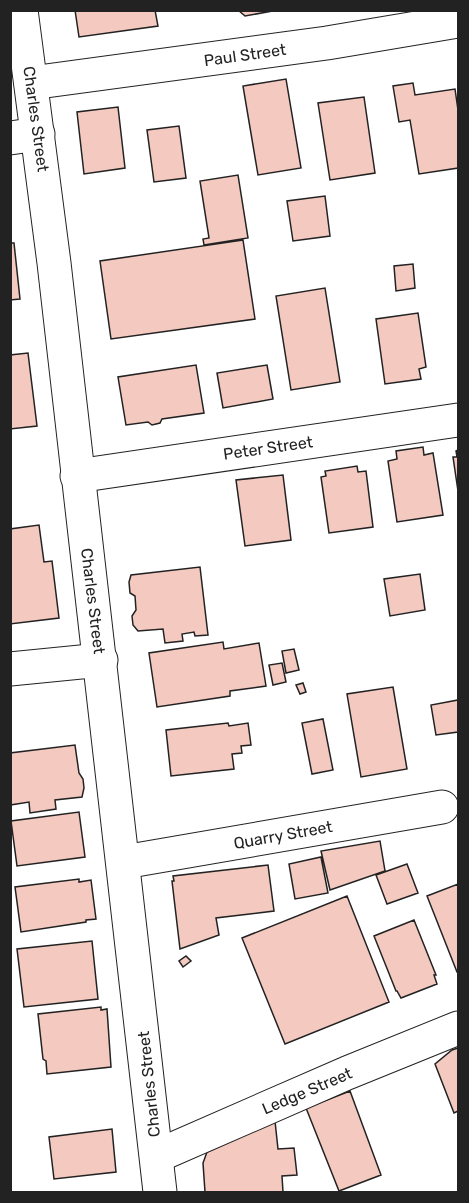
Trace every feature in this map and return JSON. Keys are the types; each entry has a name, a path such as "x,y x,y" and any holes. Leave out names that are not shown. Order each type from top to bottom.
{"street":[{"name":"Charles Street","path":"21,10 31,83 24,136 54,263 160,1192"},
{"name":"Paul Street","path":"31,83 327,43 459,21"},
{"name":"Peter Street","path":"78,476 459,420"},
{"path":"10,669 101,660"},
{"name":"Quarry Street","path":"124,862 442,807"},
{"name":"Ledge Street","path":"157,1156 346,1073 459,1028"}],"building":[{"path":"75,10 155,10 158,26 79,37"},
{"path":"238,10 278,10 245,16"},
{"path":"286,79 301,168 258,175 243,86"},
{"path":"413,83 415,95 455,89 458,110 458,168 419,174 410,120 399,122 393,86"},
{"path":"364,97 375,173 330,180 318,103"},
{"path":"118,107 125,168 84,174 77,112"},
{"path":"179,126 186,178 154,182 147,130"},
{"path":"238,175 248,238 204,245 203,239 209,238 200,181"},
{"path":"325,196 330,236 293,241 287,201"},
{"path":"243,240 255,319 111,339 100,261"},
{"path":"10,243 14,243 20,299 10,300"},
{"path":"413,264 415,288 396,291 394,266"},
{"path":"325,288 340,382 291,390 276,296"},
{"path":"418,313 426,367 419,369 421,379 385,384 376,319"},
{"path":"28,353 37,426 10,429 10,355"},
{"path":"196,365 204,413 162,419 160,423 152,425 148,422 126,425 118,377"},
{"path":"267,365 273,399 223,408 217,373"},
{"path":"423,447 424,455 433,453 443,515 397,522 388,461 397,459 396,451"},
{"path":"458,450 458,491 453,457 457,457 456,451"},
{"path":"357,466 358,472 366,471 373,527 329,533 321,477 326,476 325,471"},
{"path":"283,475 291,540 245,546 236,480"},
{"path":"39,525 44,562 52,561 59,618 10,624 10,529"},
{"path":"200,567 208,635 195,636 194,632 182,634 183,641 165,643 163,629 138,631 133,625 132,616 136,610 135,596 130,593 131,575"},
{"path":"420,574 425,610 390,616 384,579"},
{"path":"223,642 224,649 259,643 266,686 230,691 230,696 157,707 149,653"},
{"path":"294,649 299,670 286,673 282,651"},
{"path":"282,663 286,682 273,685 269,665"},
{"path":"303,683 306,692 300,694 296,685"},
{"path":"393,687 407,769 361,777 347,694"},
{"path":"458,700 458,732 436,735 431,705"},
{"path":"323,719 333,770 312,774 302,723"},
{"path":"228,723 229,726 248,723 251,745 241,746 242,753 232,754 234,769 171,776 166,730"},
{"path":"75,745 79,773 83,779 82,797 55,800 56,809 30,813 29,802 10,805 10,753"},
{"path":"79,812 85,857 17,866 11,821"},
{"path":"380,841 385,871 330,890 321,851"},
{"path":"321,857 328,893 295,899 289,864"},
{"path":"407,864 418,893 387,904 376,875"},
{"path":"268,865 274,911 216,918 219,935 180,949 173,876"},
{"path":"79,879 79,882 91,880 96,919 21,932 15,887"},
{"path":"458,884 458,972 457,972 427,896"},
{"path":"347,896 389,1002 285,1044 242,938"},
{"path":"414,920 436,975 434,975 437,984 401,998 374,936"},
{"path":"92,941 98,999 24,1007 17,949"},
{"path":"186,956 191,961 183,967 179,961"},
{"path":"101,1007 101,1010 107,1009 111,1067 47,1074 38,1014"},
{"path":"458,1048 458,1111 454,1113 435,1064"},
{"path":"350,1091 381,1175 339,1191 306,1108"},
{"path":"275,1121 278,1149 294,1148 297,1175 282,1176 283,1192 205,1192 203,1163 207,1152"},
{"path":"112,1129 116,1172 54,1179 49,1137"}]}
